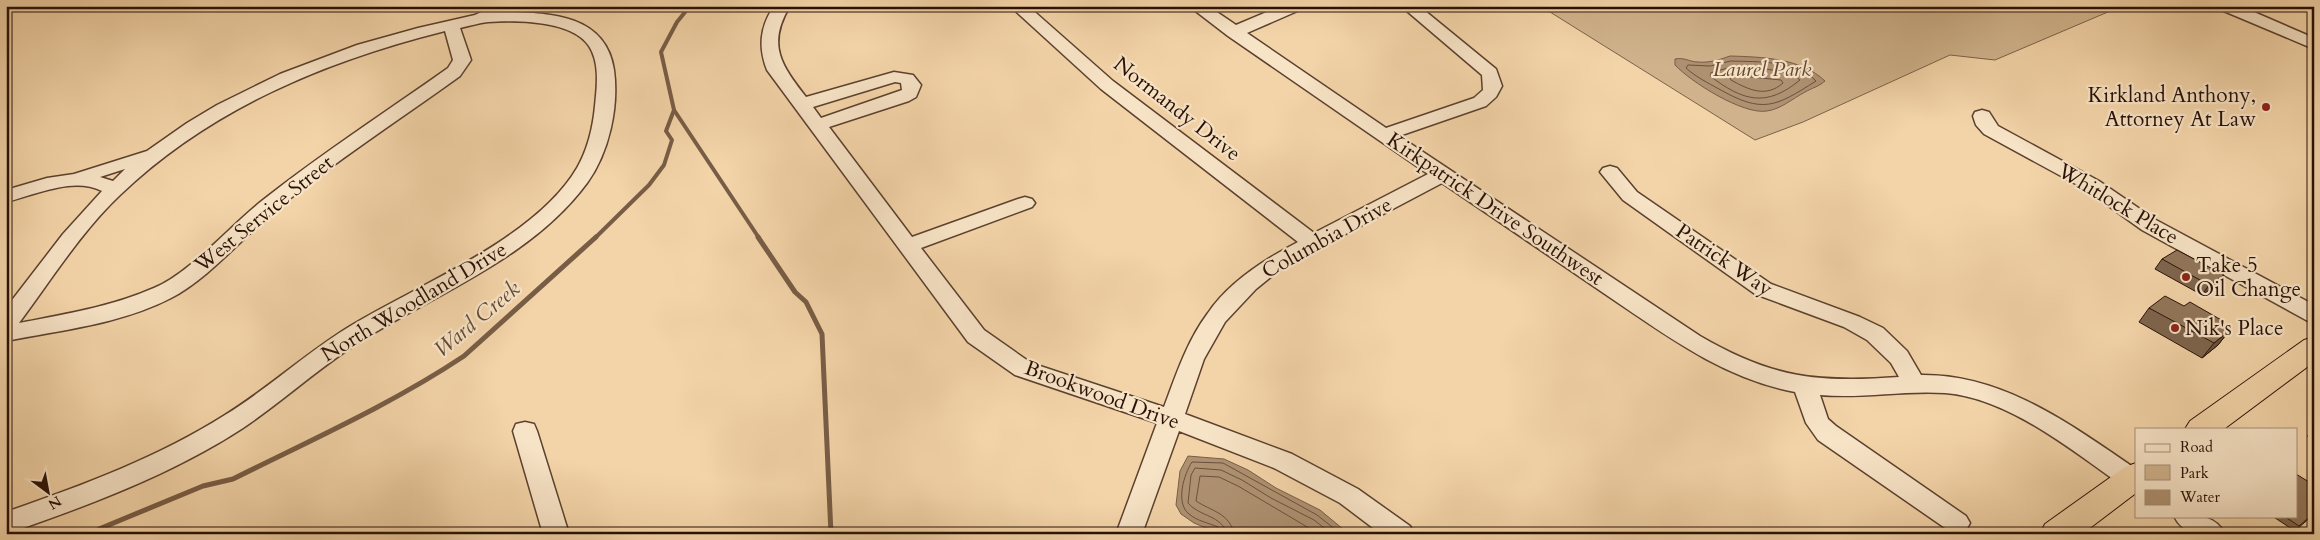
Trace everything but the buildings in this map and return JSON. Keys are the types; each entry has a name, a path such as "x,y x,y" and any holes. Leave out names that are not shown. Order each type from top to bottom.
{"highway":[{"path":"2202,428 2314,347"},
{"path":"2057,534 2135,479"}],"street":[{"name":"Brookwood Drive","path":"782,6 771,25 768,35 770,57 776,70 976,336 1022,369 1172,419 1283,461 1349,496 1401,534"},
{"name":"Normandy Drive","path":"1018,6 1107,85 1312,242"},
{"name":"Kirkpatrick Drive Southwest","path":"1197,6 1384,135 1704,349 1746,371 1773,380 1805,387 1915,385 1964,387 2004,400 2135,479"},
{"path":"1234,32 1296,6"},
{"path":"1384,135 1480,102 1490,95 1493,88 1494,81 1490,73 1409,6"},
{"path":"2225,6 2314,44"},
{"name":"North Woodland Drive","path":"6,523 116,483 194,444 235,420 358,333 497,253 526,232 552,209 580,179 598,148 602,130 606,73 601,50 591,37 565,23 497,12 350,54 286,78 209,118 158,152"},
{"name":"West Service Street","path":"6,333 114,312 149,300 176,285 268,206 304,178 454,72 462,60 451,25"},
{"path":"802,104 894,77 907,79 912,85 910,93 903,97 817,125"},
{"name":"Whitlock Place","path":"1982,116 1985,125 1990,130 2092,185 2149,225 2314,315"},
{"path":"6,196 79,177 158,152"},
{"path":"6,324 72,238 115,190 158,152"},
{"name":"Patrick Way","path":"1610,172 1630,196 1763,289 1852,322 1874,334 1899,357 1915,385"},
{"name":"Columbia Drive","path":"1129,534 1193,359 1216,317 1248,284 1276,262 1443,174"},
{"path":"79,177 104,183 115,190"},
{"path":"907,246 1025,202"},
{"path":"1805,387 1818,423 1827,433 1957,522"},
{"path":"525,432 556,534"},
{"path":"2189,518 2212,534"}],"green space":[{"name":"Laurel Park","path":"1509,6 2122,6 1995,60 1950,55 1803,122 1755,140 1550,12"}],"water":[{"path":"1730,56 1768,58 1793,63 1815,73 1825,81 1777,108 1757,111 1732,103 1718,96 1693,80 1675,65 1675,59 1706,62"},
{"path":"1188,456 1224,459 1248,470 1276,488 1320,510 1349,534 1221,534 1194,523 1181,514 1176,505 1180,471"}],"waterway":[{"name":"Ward Creek","path":"674,110 661,52 677,22 690,6"},
{"name":"Ward Creek","path":"595,238 649,185 664,165 672,140 666,131 674,110"},
{"path":"674,110 759,238"},
{"name":"Ward Creek","path":"92,534 99,529 203,486 233,479 351,421 437,373 464,356 596,237"},
{"path":"758,237 795,292 806,302 822,334 831,534"}],"place":[{"name":"Kirkland Anthony, Attorney At Law","path":"2266,107"},
{"name":"Take 5 Oil Change","path":"2186,277"},
{"name":"Nik's Place","path":"2175,328"}]}
